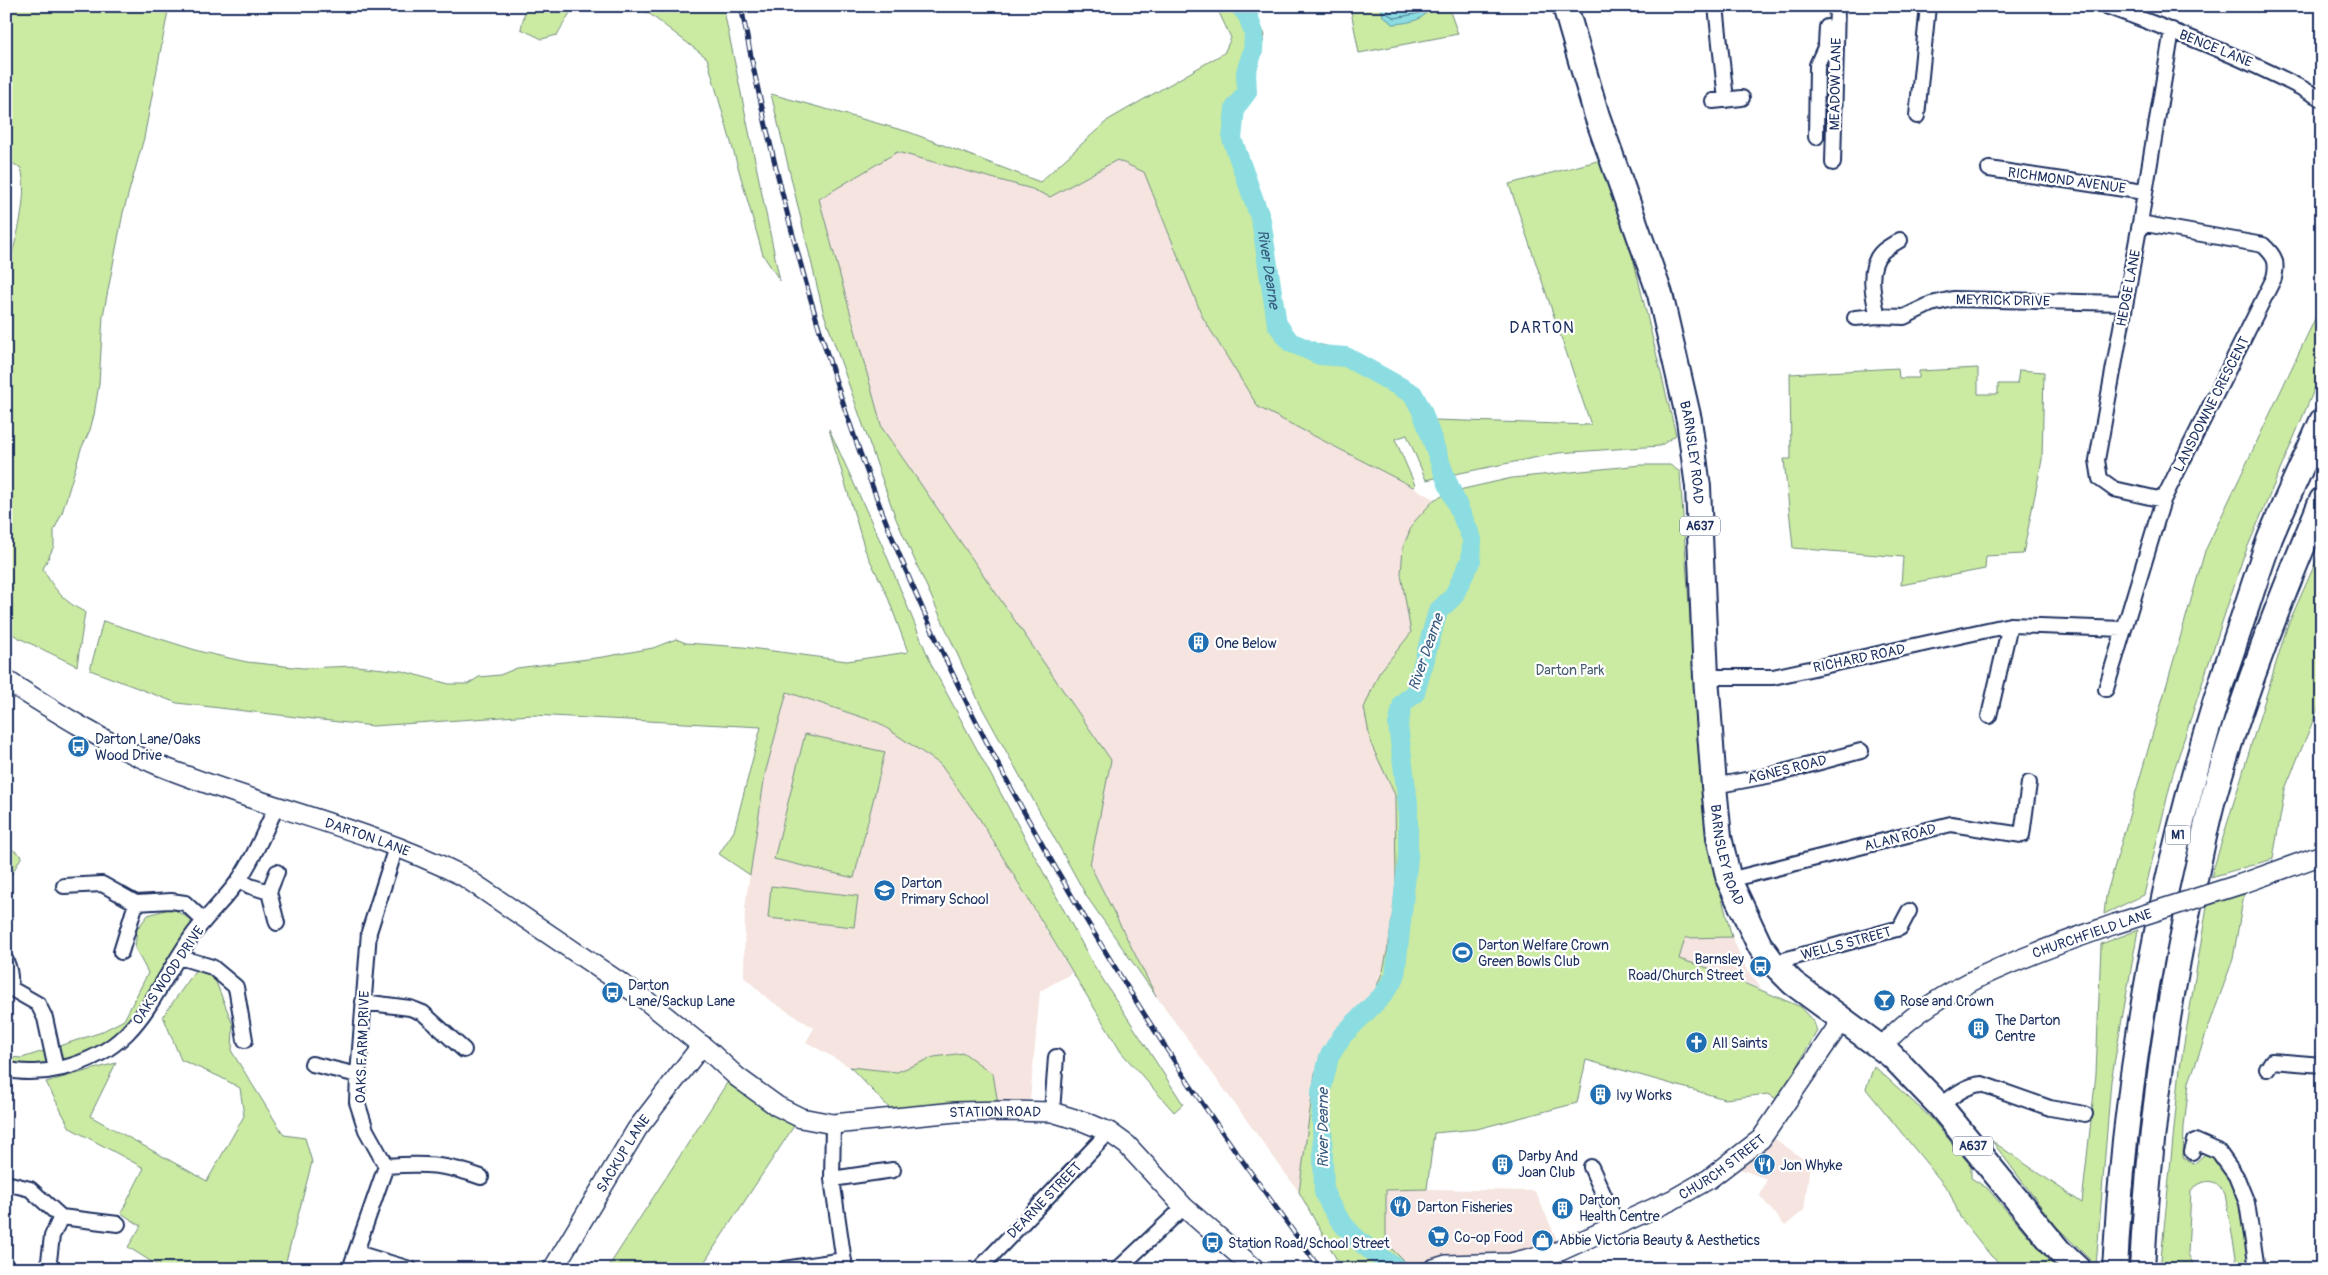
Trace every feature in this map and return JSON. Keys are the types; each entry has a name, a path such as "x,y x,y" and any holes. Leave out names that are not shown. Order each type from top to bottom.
{"highway":[{"name":"BARNSLEY ROAD","path":"1565,6 1597,116 1660,294 1689,420 1698,487 1706,677 1714,786 1719,837 1729,880 1759,944 1773,962 1793,983 1842,1020"},
{"name":"M1","path":"2115,1269 2127,1110 2147,974 2167,879 2196,763 2227,664 2270,539 2322,421"},
{"name":"M1","path":"2142,1269 2150,1151 2171,994 2215,792 2277,607 2322,500"},
{"name":"A637","path":"1842,1020 1882,1046 1940,1106 2059,1251 2078,1269"}],"main road":[{"name":"DARTON LANE","path":"6,680 126,751 182,774 438,863 485,889 643,998 702,1045"},
{"name":"CHURCHFIELD LANE","path":"1882,1046 1894,1031 1913,1016 1963,987 2023,957 2115,924 2241,884 2322,855"},
{"name":"CHURCH STREET","path":"1433,1269 1446,1265 1511,1263 1560,1251 1618,1226 1709,1180 1761,1139 1842,1020"},
{"name":"STATION ROAD","path":"702,1045 737,1077 777,1106 801,1118 833,1124 956,1112 1052,1112 1109,1132 1127,1145 1184,1207 1252,1268"},
{"name":"SACKUP LANE","path":"553,1269 637,1130 702,1045"}],"street":[{"path":"1716,6 1719,100 1742,98"},
{"name":"MEADOW LANE","path":"1816,137 1817,65 1826,45 1827,6"},
{"name":"MEADOW LANE","path":"1833,163 1837,6"},
{"path":"1916,116 1926,95 1928,6"},
{"name":"BENCE LANE","path":"2106,6 2172,30 2278,74 2322,98"},
{"name":"HEDGE LANE","path":"2163,500 2114,490 2100,479 2097,460 2140,223 2172,30"},
{"name":"RICHMOND AVENUE","path":"1989,169 2144,192"},
{"name":"LANSDOWNE CRESCENT","path":"2106,689 2163,500 2274,278 2277,266 2274,255 2263,245 2140,223"},
{"path":"1878,316 1872,295 1873,276 1877,259 1882,252 1900,240"},
{"name":"MEYRICK DRIVE","path":"1855,318 1878,316 1904,317 1931,304 1953,299 2124,303"},
{"name":"RICHARD ROAD","path":"1706,677 1773,676 2010,625 2123,629"},
{"path":"1989,716 2010,625"},
{"name":"AGNES ROAD","path":"1714,786 1772,774 1861,751"},
{"name":"ALAN ROAD","path":"1729,880 1951,824 2022,835 2028,783"},
{"name":"OAKS WOOD DRIVE","path":"6,1069 56,1069 85,1062 124,1038 153,1000 204,921 239,880 255,853 277,806"},
{"name":"OAKS FARM DRIVE","path":"386,1166 366,1130 357,1102 369,932 396,847"},
{"path":"277,872 269,892 277,923"},
{"path":"239,880 269,892"},
{"path":"64,886 102,884 136,903 172,901 185,903 204,921"},
{"path":"122,952 136,903"},
{"name":"WELLS STREET","path":"1773,962 1900,928 1909,910"},
{"path":"179,957 212,967 236,987 246,1040"},
{"path":"6,961 10,972 8,989 38,1004 45,1018 56,1069"},
{"path":"363,1002 410,1008 423,1013 464,1050"},
{"path":"1052,1112 1056,1057"},
{"path":"2267,1069 2272,1060 2322,1065"},
{"path":"312,1064 358,1075"},
{"path":"1940,1106 1958,1092 1975,1084 1982,1084 1992,1085 2050,1108 2086,1114"},
{"path":"784,1269 845,1264 832,1179 833,1124"},
{"name":"DEARNE STREET","path":"979,1269 1109,1132"},
{"path":"2192,1152 2195,1141 2218,1151 2236,1176 2247,1203 2257,1269"},
{"path":"350,1269 386,1166 423,1163 460,1169 481,1177"},
{"path":"1591,1167 1618,1226"},
{"path":"832,1179 893,1170"},
{"path":"6,1183 30,1189 61,1217 118,1224"},
{"path":"1118,1269 1184,1207"},
{"path":"48,1269 52,1236 61,1217"},
{"path":"357,1253 410,1269"}],"shaded area":[{"path":"897,152 1032,189 1050,197 1117,160 1144,172 1203,318 1258,406 1435,499 1413,523 1401,574 1412,633 1379,673 1371,744 1395,795 1396,885 1389,942 1383,971 1372,998 1331,1041 1315,1073 1299,1192 1156,996 1090,865 1111,760 882,428 819,199"},
{"name":"Darton Primary School","path":"787,692 879,723 940,764 979,818 1072,973 1040,991 1030,1100 998,1104 934,1057 897,1072 850,1067 806,1042 814,1028 768,999 744,977 745,907 765,774"},
{"path":"1732,937 1747,970 1762,989 1679,959 1685,938"},
{"path":"1771,1136 1810,1164 1804,1210 1785,1226 1760,1196 1767,1179 1737,1168"},
{"path":"1386,1190 1535,1191 1570,1269 1481,1269 1481,1262 1412,1269 1386,1243"}],"green space":[{"path":"8,6 169,6 144,138 123,213 103,316 99,384 94,415 90,430 81,449 62,513 54,530 54,546 43,569 60,594 71,604 85,612 77,666 6,630 6,272 20,220 23,192 21,168 6,160"},
{"path":"526,6 574,6 557,35 542,39 521,29"},
{"path":"636,6 723,6 780,281 763,255 707,58 651,15"},
{"path":"1216,6 1252,6 1265,35 1254,74 1251,94 1239,110 1239,139 1269,220 1284,323 1298,339 1350,352 1418,389 1434,420 1591,425 1509,184 1601,160 1633,258 1676,435 1660,446 1558,453 1426,480 1407,435 1395,439 1415,485 1413,487 1258,407 1203,318 1144,172 1117,160 1050,197 1032,189 897,152 819,199 882,428 1111,760 1090,865 1156,996 1087,897 980,704 896,519 823,311 771,94 909,132 1040,182 1108,120 1224,53 1231,38"},
{"path":"1350,6 1381,6 1383,16 1428,11 1427,6 1448,6 1458,34 1359,53"},
{"path":"2322,304 2322,371 2243,558 2173,773 2144,895 2104,914 2106,896 2205,551"},
{"path":"1898,368 1899,378 1919,378 1919,371 1978,368 1978,394 1998,394 1998,384 2017,384 2019,370 2044,372 2042,460 2023,554 1986,556 1985,569 1901,585 1903,557 1793,548 1784,459 1791,459 1790,374"},
{"path":"829,429 883,547 932,666 1093,964 1183,1104 1174,1112 1121,1052 979,818 940,764 879,723 787,692 765,774 750,875 719,854 734,831 761,727 532,715 373,726 177,703 90,670 103,621 202,652 247,662 303,668 356,666 402,671 449,684 468,684 479,677 500,675 517,668 603,657 653,648 676,639 686,643 743,647 847,661 908,652 887,595 865,550"},
{"name":"Darton Park","path":"1641,465 1670,465 1680,472 1703,810 1709,849 1732,937 1685,938 1679,959 1708,968 1801,1007 1813,1020 1817,1031 1779,1100 1768,1094 1725,1099 1586,1060 1577,1103 1477,1129 1434,1133 1427,1189 1386,1190 1386,1243 1412,1269 1342,1269 1299,1192 1315,1073 1331,1041 1372,998 1383,971 1389,942 1396,885 1395,795 1371,744 1364,708 1379,673 1411,633 1401,574 1403,547 1413,523 1435,499 1459,490 1512,478"},
{"path":"2322,548 2322,699 2285,789 2273,859 2211,877 2287,627"},
{"path":"805,734 885,752 854,878 774,859"},
{"path":"6,845 22,856 6,884"},
{"path":"771,886 858,896 854,927 768,918"},
{"path":"2244,894 2233,959 2189,1082 2183,1158 2194,1164 2205,1154 2217,1161 2226,1173 2234,1187 2239,1204 2251,1269 2238,1269 2225,1194 2218,1185 2206,1182 2191,1190 2188,1254 2196,1269 2160,1269 2180,1068 2207,906"},
{"path":"172,908 191,920 191,927 152,991 116,1035 102,1045 85,1053 57,1061 32,1065 6,1063 6,1057 22,1058 99,1033 124,1020 148,973 135,948 137,929 148,915"},
{"path":"2138,930 2111,1081 2096,1266 2054,1224 1992,1141 2082,1203 2096,1074 2101,944"},
{"path":"196,970 214,977 233,1025 232,1052 284,1135 305,1138 312,1162 284,1269 163,1269 128,1247 141,1226 121,1213 144,1168 70,1128 46,1082 116,1063 90,1116 207,1181 244,1116 240,1088 181,1060 163,1016"},
{"path":"964,1053 993,1074 998,1104 896,1115 850,1067 897,1072 934,1057"},
{"path":"1874,1066 1931,1118 1971,1166 1971,1178 1987,1188 2057,1269 2006,1269 1991,1256 1960,1217 1949,1191 1866,1089"},
{"path":"727,1083 794,1126 700,1269 607,1269"}],"water":[{"path":"1381,6 1427,6 1427,11 1420,18 1410,22 1393,24 1383,16"}],"waterway":[{"name":"River Dearne","path":"1240,6 1248,16 1254,34 1253,51 1246,72 1247,92 1235,108 1232,139 1261,220 1277,324 1290,342 1320,355 1346,357 1413,394 1422,411 1446,479 1472,539 1471,560 1453,597 1438,611 1415,693 1403,703 1398,725 1408,804 1408,857 1395,977 1382,996 1342,1036 1329,1057 1321,1092 1324,1192 1330,1205 1345,1227 1374,1253 1398,1269"}],"railway":[{"path":"741,6 771,146 806,284 826,352 873,487 929,623 961,692 1069,892 1149,1021 1206,1108 1320,1269"}],"place":[{"name":"One Below","path":"1199,643"},
{"name":"Darton Lane/Oaks Wood Drive","path":"79,747"},
{"name":"Darton Primary School","path":"885,891"},
{"name":"Darton Welfare Crown Green Bowls Club","path":"1462,953"},
{"name":"Barnsley Road/Church Street","path":"1760,967"},
{"name":"Darton Lane/Sackup Lane","path":"612,993"},
{"name":"Rose and Crown","path":"1884,1001"},
{"name":"The Darton Centre","path":"1979,1028"},
{"name":"All Saints","path":"1696,1043"},
{"name":"Ivy Works","path":"1600,1095"},
{"name":"Darby And Joan Club","path":"1502,1164"},
{"name":"Jon Whyke","path":"1764,1165"},
{"name":"Darton Fisheries","path":"1401,1207"},
{"name":"Darton Health Centre","path":"1563,1208"},
{"name":"Co-op Food","path":"1438,1237"},
{"name":"Abbie Victoria Beauty & Aesthetics","path":"1543,1240"},
{"name":"Station Road/School Street","path":"1212,1243"}],"district":[{"name":"DARTON","path":"1542,327"}]}
